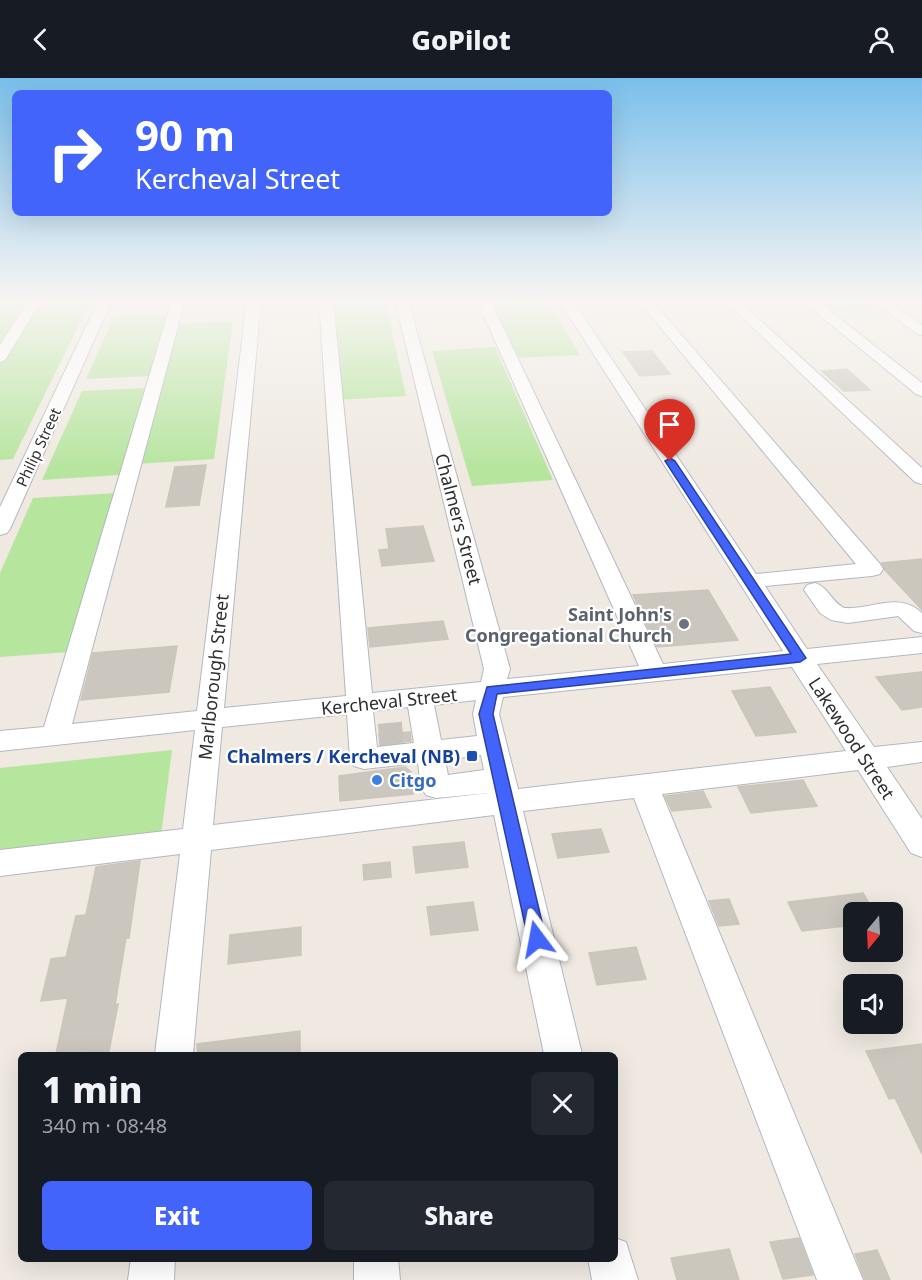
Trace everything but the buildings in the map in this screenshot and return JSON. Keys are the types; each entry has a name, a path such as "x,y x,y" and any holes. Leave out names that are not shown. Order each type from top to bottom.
{"street":[{"name":"Philip Street","path":"0,529 80,356"},
{"path":"55,736 163,356"},
{"name":"Marlborough Street","path":"174,1052 248,356"},
{"path":"331,356 359,704 371,737 364,759 422,738 492,744"},
{"name":"Chalmers Street","path":"416,356 497,669 486,714 563,1052"},
{"path":"509,356 655,673"},
{"name":"Lakewood Street","path":"602,356 922,844"},
{"path":"692,356 872,569 749,581"},
{"path":"790,356 922,478"},
{"path":"877,356 922,392"},
{"path":"814,590 836,614 848,615 904,609 922,626"},
{"name":"Kercheval Street","path":"0,741 922,645"},
{"path":"420,698 422,738 436,787 503,790 644,785 922,752"},
{"path":"644,785 840,1280"},
{"path":"2,870 503,790"},
{"path":"151,1280 153,1262"},
{"path":"376,1262 377,1280"},
{"path":"611,1262 615,1280"}],"green space":[{"path":"5,356 63,356 13,459 0,460 0,364"},
{"path":"96,356 157,356 150,376 86,379"},
{"path":"166,356 228,356 214,459 137,464"},
{"path":"331,356 397,356 406,396 335,400"},
{"path":"434,356 499,356 553,480 472,486"},
{"path":"515,356 557,356 516,358"},
{"path":"147,388 119,475 42,480 82,391"},
{"path":"118,493 69,652 0,657 0,573 33,498"},
{"path":"172,750 161,836 0,854 0,768"}],"tunnel":[{"path":"379,736 410,733"}],"place":[{"name":"Saint John's Congregational Church","path":"684,624"},
{"name":"Chalmers / Kercheval (NB)","path":"472,756"},
{"name":"Citgo","path":"377,780"}],"route":[{"path":"537,939 486,714 491,690 800,658 670,461"}]}
